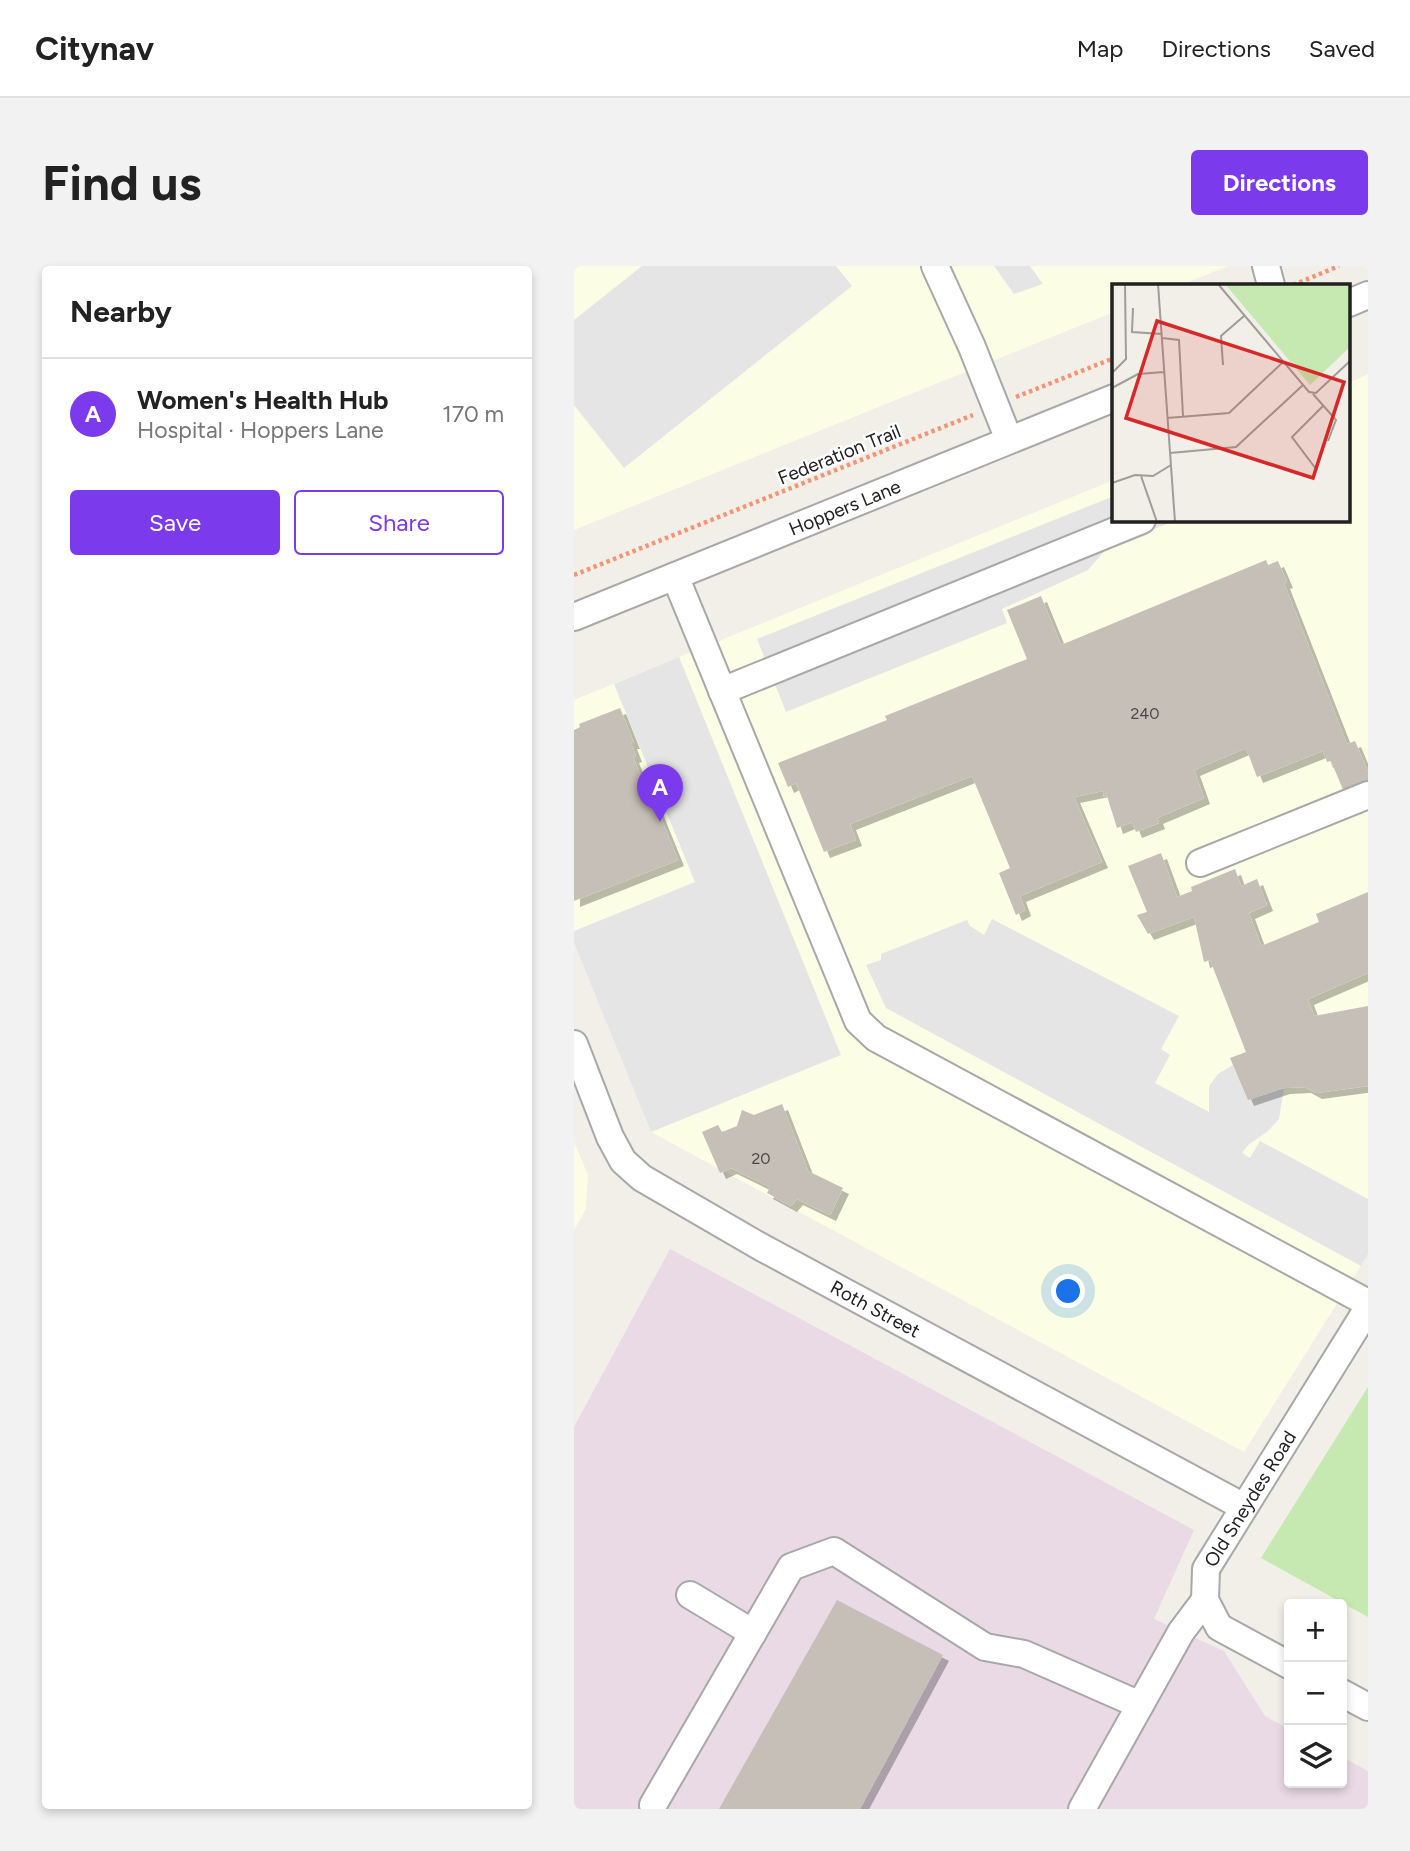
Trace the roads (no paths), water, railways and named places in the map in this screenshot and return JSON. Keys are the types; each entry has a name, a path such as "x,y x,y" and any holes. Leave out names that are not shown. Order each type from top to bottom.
{"street":[{"path":"934,266 997,405 1009,440"},
{"path":"1266,266 1271,284"},
{"name":"Hoppers Lane","path":"574,617 1112,399"},
{"path":"722,691 1137,522"},
{"path":"675,576 858,1021 876,1038 1368,1303"},
{"path":"1200,863 1368,795"},
{"name":"Roth Street","path":"574,1044 610,1137 623,1161 642,1178 761,1247 1244,1507"},
{"name":"Old Sneydes Road","path":"1205,1600 1206,1569 1368,1308"},
{"path":"653,1805 791,1567 834,1551 985,1647 1024,1654 1140,1705"},
{"path":"690,1595 753,1633"},
{"path":"1082,1809 1181,1632 1205,1600 1219,1627 1284,1662"},
{"path":"1347,1696 1368,1707"}],"place":[{"name":"Women's Health Hub","path":"660,822"}]}
